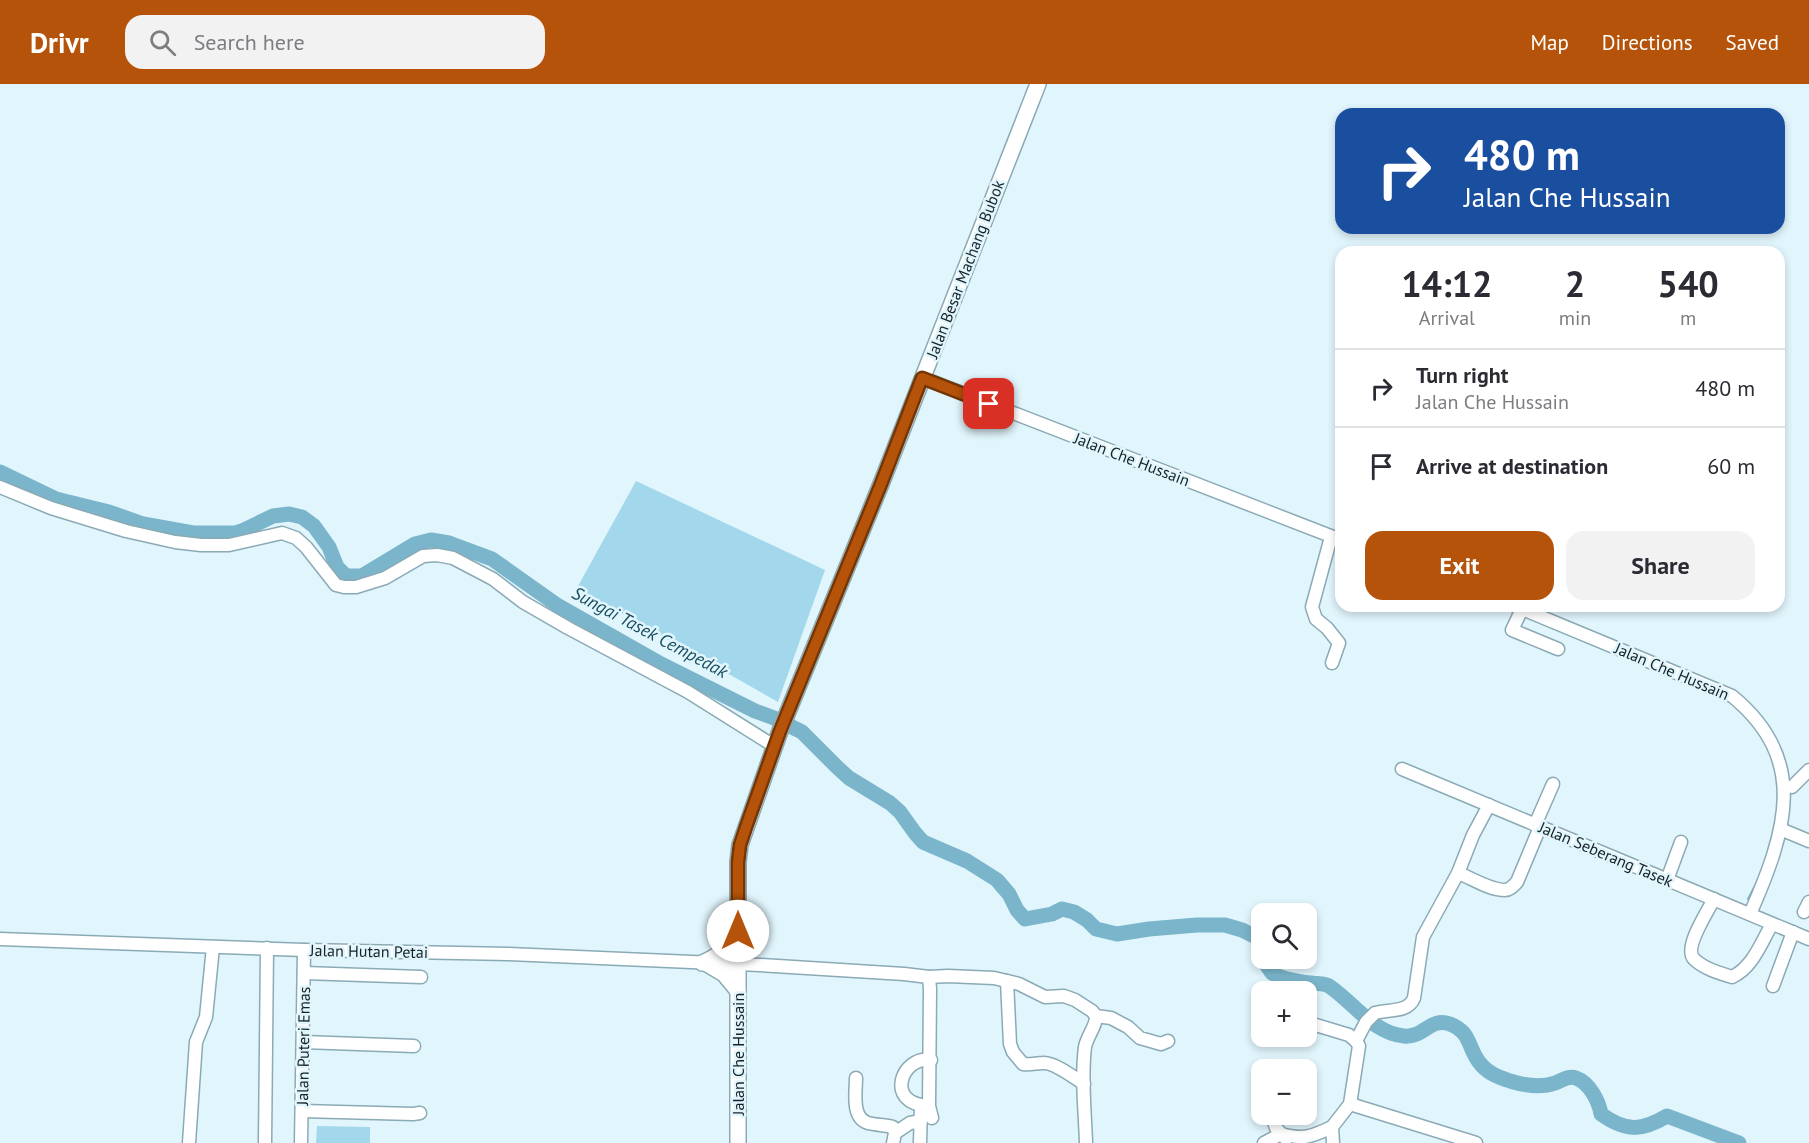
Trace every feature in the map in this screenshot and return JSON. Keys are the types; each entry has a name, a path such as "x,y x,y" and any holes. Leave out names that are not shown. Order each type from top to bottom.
{"main road":[{"name":"Jalan Besar Machang Bubok","path":"738,965 740,845 774,746 881,484 1038,84"},
{"path":"705,964 724,951 738,931"},
{"path":"705,964 724,974 738,991"},
{"name":"Jalan Che Hussain","path":"738,965 738,1143"}],"street":[{"name":"Jalan Che Hussain","path":"922,378 1335,538"},
{"path":"0,487 51,508 115,528 175,542 229,545 282,533 296,538 336,585 344,587 356,587 385,578 423,556 437,555 453,558 493,579 523,602 568,628 688,692 774,746"},
{"path":"1332,663 1339,643 1316,619 1312,607 1335,541"},
{"path":"1517,612 1512,630 1558,649"},
{"name":"Jalan Che Hussain","path":"1530,612 1711,687 1741,702 1759,716 1774,733 1786,758 1792,787 1792,801 1785,831 1750,914"},
{"name":"Jalan Seberang Tasek","path":"1402,769 1809,939"},
{"path":"1792,787 1809,772"},
{"path":"1458,873 1504,890 1511,888 1517,882 1553,784"},
{"path":"1356,1041 1366,1022 1375,1012 1407,1008 1412,1004 1423,937 1458,873 1473,835 1489,805"},
{"path":"1785,831 1809,841"},
{"path":"1667,880 1681,842"},
{"path":"1714,899 1694,936 1691,952 1693,958 1711,969 1732,977 1740,973 1749,966 1772,924"},
{"path":"1773,986 1793,932"},
{"name":"Jalan Hutan Petai","path":"0,939 304,950 509,954 929,977 982,977 1019,984 1046,997 1064,996 1075,1000 1096,1016 1111,1017 1128,1027 1140,1038 1161,1044 1168,1041"},
{"path":"189,1143 196,1042 206,1017 213,947"},
{"path":"265,1143 267,948"},
{"name":"Jalan Puteri Emas","path":"301,1143 304,950"},
{"path":"304,973 421,977"},
{"path":"920,1143 926,1113 930,1060 929,977"},
{"path":"1006,981 1010,1044 1013,1052 1023,1064 1034,1065 1044,1062 1051,1064 1084,1084"},
{"path":"1086,1143 1085,1045 1090,1030 1097,1020 1096,1016"},
{"path":"1264,1143 1281,1134 1296,1138 1309,1136 1332,1127 1350,1104 1359,1046 1349,1035 1317,1025"},
{"path":"303,1042 414,1046"},
{"path":"926,1113 904,1098 903,1078 916,1061 930,1060"},
{"path":"856,1078 857,1113 860,1119 868,1123 893,1127 894,1138"},
{"path":"1350,1104 1476,1143"},
{"path":"302,1111 420,1113"},
{"path":"894,1138 910,1123 926,1113"},
{"path":"1276,1125 1281,1134 1291,1143"},
{"path":"1332,1127 1333,1143"}],"shaded area":[{"path":"636,481 825,570 778,702 577,588"},
{"path":"317,1126 370,1127 370,1143 316,1143"}],"waterway":[{"name":"Sungai Tasek Cempedak","path":"0,472 56,499 109,512 143,524 193,533 235,533 273,516 289,514 302,517 314,526 329,547 337,567 346,576 362,576 415,544 431,540 449,543 492,559 557,605 661,664 802,732 849,778 890,803 900,812 923,842 967,861 997,880 1025,919 1052,914 1062,909 1074,912 1096,929 1117,934 1149,929 1225,925 1251,934"},
{"path":"1748,899 1759,878"},
{"name":"Sungai Tasek Cempedak","path":"1269,969 1280,977 1329,986 1373,1024 1393,1034 1411,1036 1437,1023 1457,1027 1466,1036 1475,1057 1482,1066 1501,1078 1538,1086 1550,1085 1573,1077 1581,1080 1593,1093 1601,1114 1618,1124 1642,1127 1667,1116 1739,1143"}],"route":[{"path":"738,931 740,845 774,746 922,378 989,404"}]}
